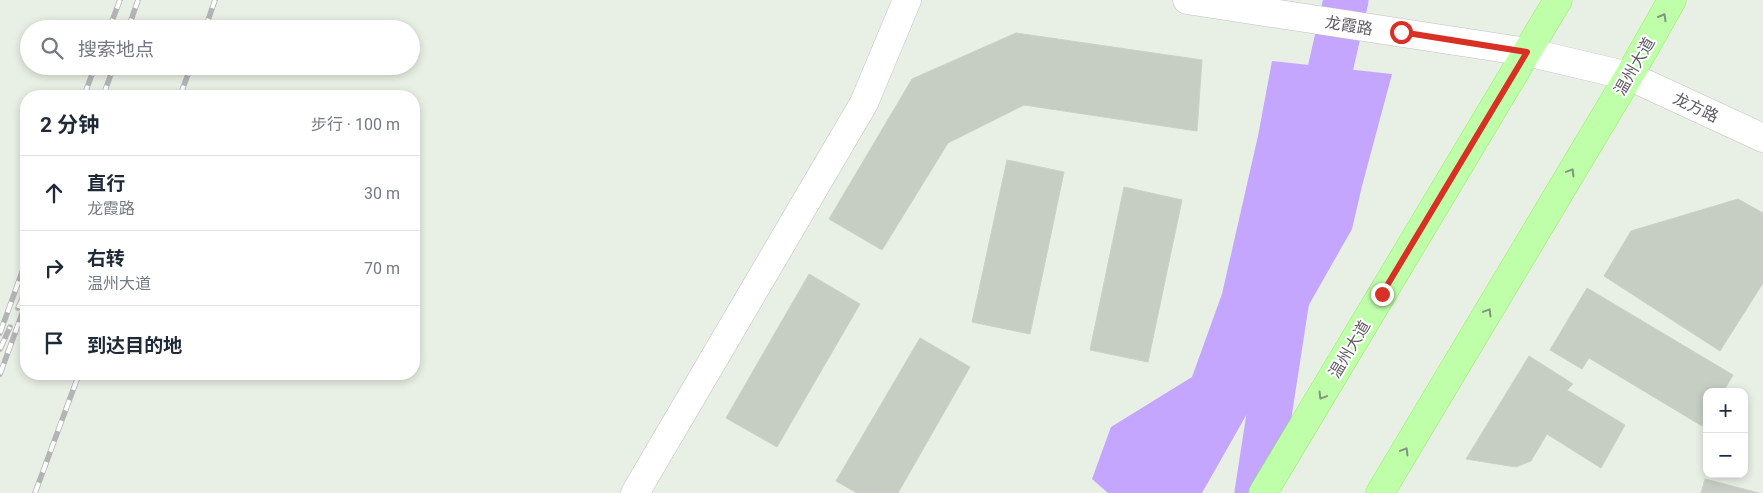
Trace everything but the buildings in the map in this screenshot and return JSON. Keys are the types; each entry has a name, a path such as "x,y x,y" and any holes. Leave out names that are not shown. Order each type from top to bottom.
{"main road":[{"path":"635,493 864,103 907,0"},
{"name":"龙霞路","path":"1187,0 1527,52 1628,76"},
{"name":"温州大道","path":"1263,493 1558,0"},
{"name":"温州大道","path":"1380,493 1672,0"},
{"name":"龙方路","path":"1628,76 1763,138"}],"shaded area":[{"path":"1272,61 1392,74 1352,229 1202,493 1108,493 1092,479 1111,427 1192,377 1222,294 1258,136"}],"waterway":[{"path":"1317,127 1346,0"},
{"path":"1257,493 1287,299"}],"railway":[{"path":"112,20 120,0"},
{"path":"131,20 138,0"},
{"path":"208,20 215,0"},
{"path":"86,90 92,75"},
{"path":"105,90 111,75"},
{"path":"182,90 188,75"},
{"path":"0,333 20,278"},
{"path":"18,308 20,304"},
{"path":"0,374 20,319"},
{"path":"0,349 10,327"},
{"path":"35,493 77,380"}],"route":[{"path":"1382,294 1527,52 1401,32"}]}
